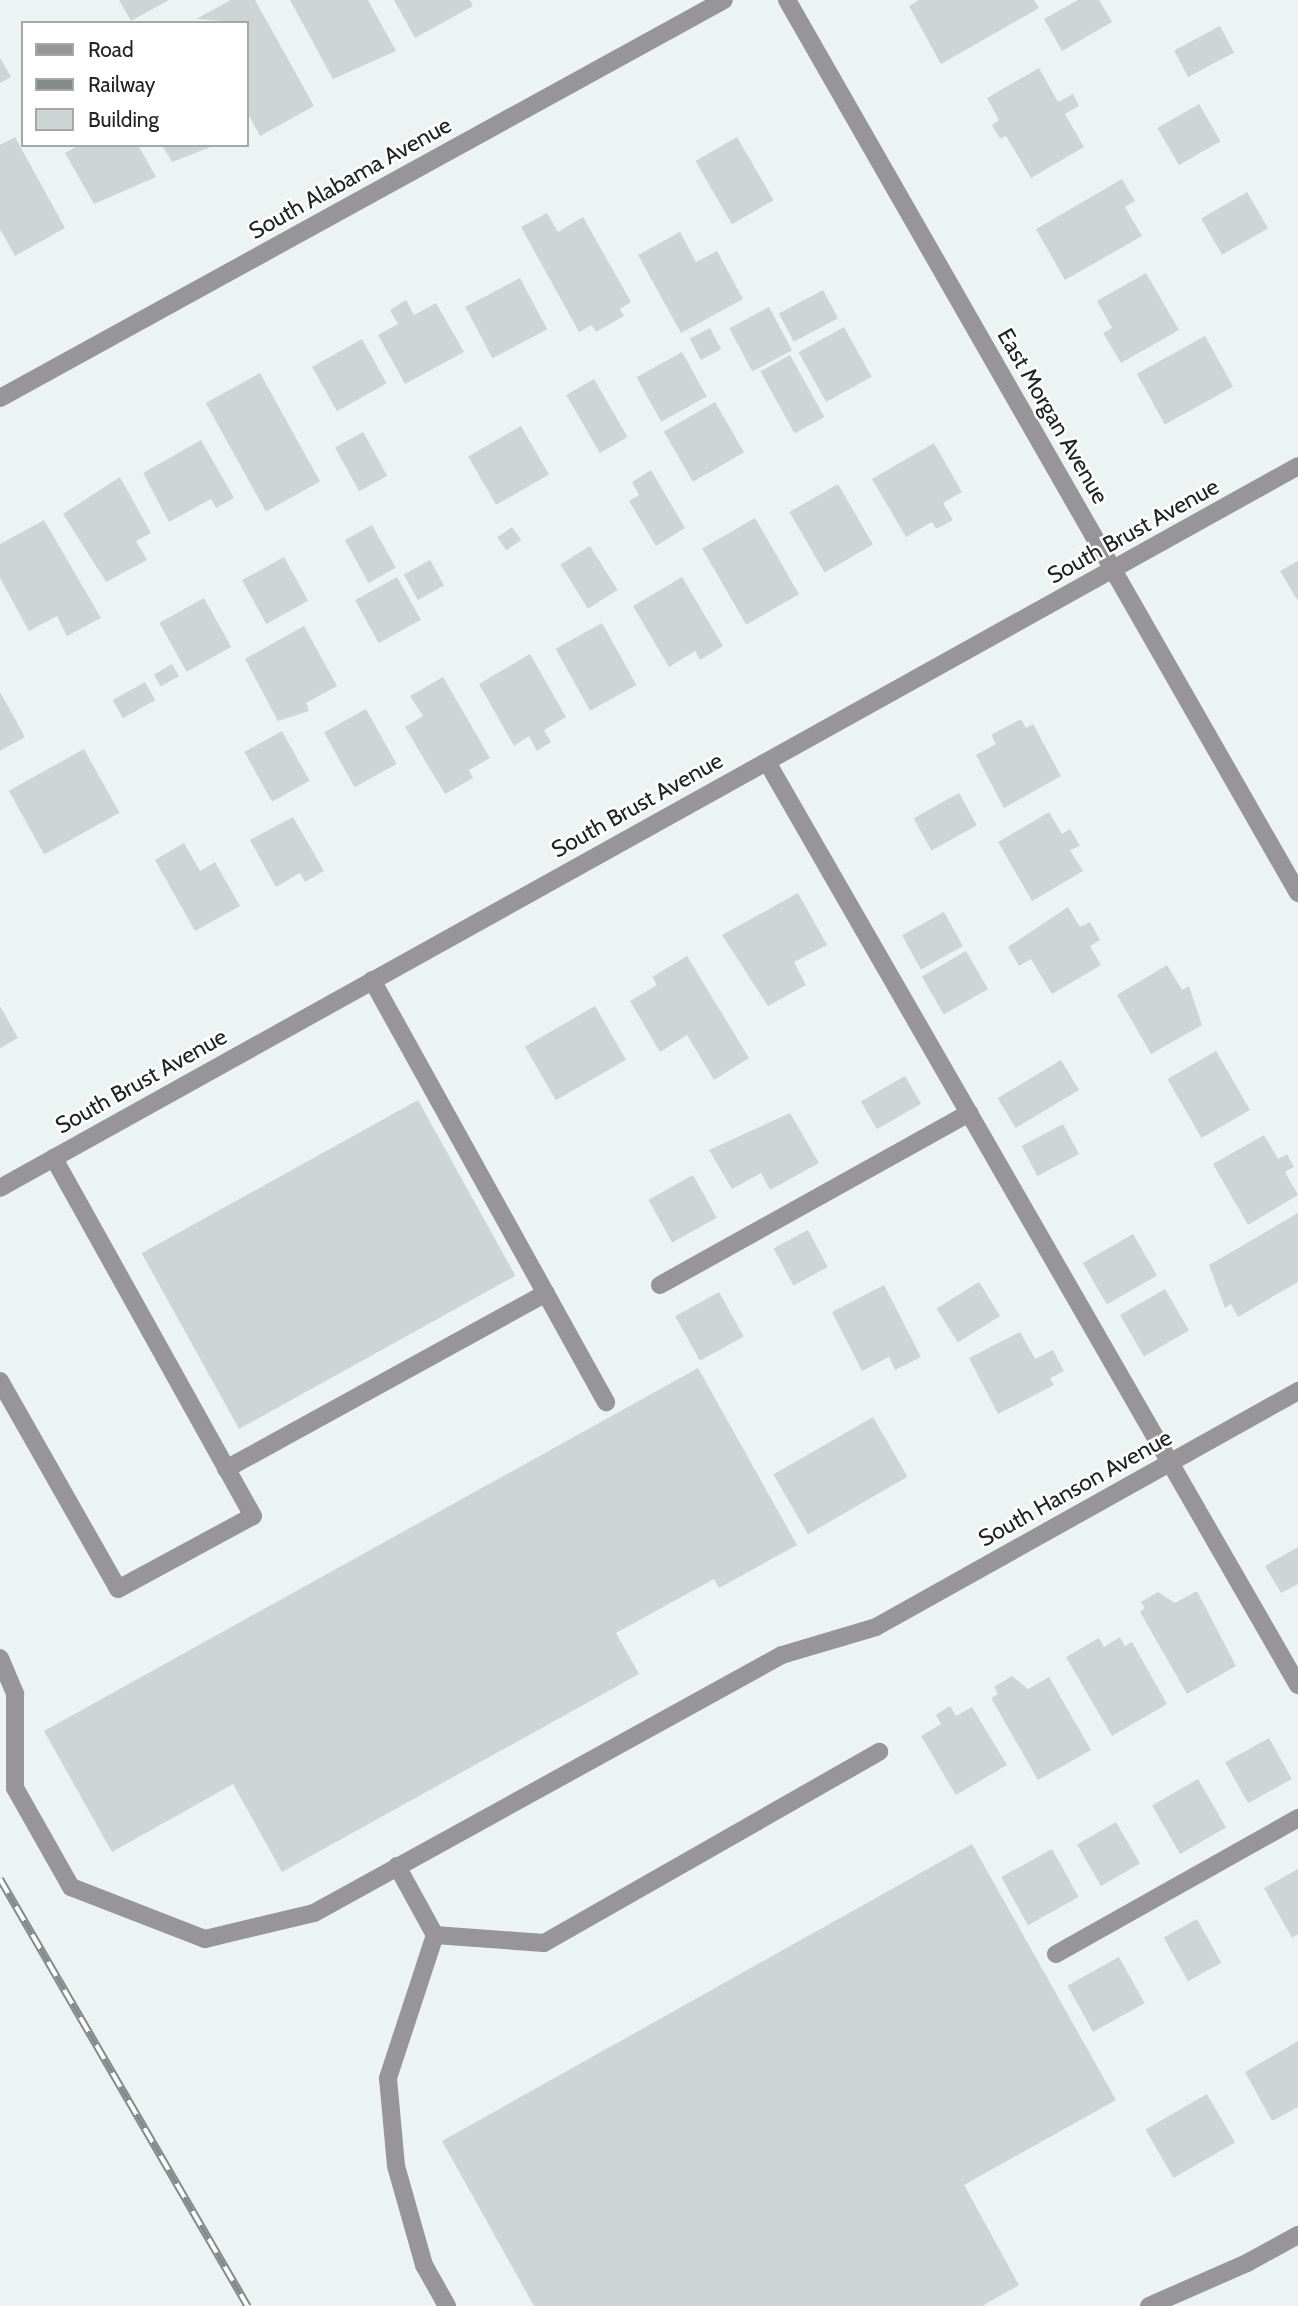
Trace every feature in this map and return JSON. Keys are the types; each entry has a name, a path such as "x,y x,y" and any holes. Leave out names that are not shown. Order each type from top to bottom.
{"street":[{"name":"South Alabama Avenue","path":"0,398 724,0"},
{"name":"East Morgan Avenue","path":"786,0 1298,893"},
{"name":"South Brust Avenue","path":"0,1188 1298,466"},
{"path":"766,762 1172,1462 1298,1685"},
{"path":"372,980 606,1402"},
{"path":"660,1285 969,1112"},
{"path":"0,1381 118,1589 253,1516 54,1158"},
{"path":"226,1469 546,1293"},
{"name":"South Hanson Avenue","path":"0,1658 15,1694 15,1787 71,1887 205,1939 314,1913 782,1655 876,1627 1298,1391"},
{"path":"435,1935 544,1943 879,1752"},
{"path":"1056,1954 1298,1818"},
{"path":"397,1866 435,1935 388,2078 396,2166 424,2266 447,2306"},
{"path":"1149,2306 1247,2263 1298,2235"}],"building":[{"path":"119,0 169,0 131,21"},
{"path":"231,0 255,0 314,106 260,136 248,114 248,21 196,19"},
{"path":"290,0 368,0 396,51 333,79"},
{"path":"394,0 470,0 473,6 415,38"},
{"path":"919,0 1034,0 1039,8 941,64 909,6"},
{"path":"1078,0 1099,0 1112,22 1062,51 1044,19"},
{"path":"1220,26 1234,52 1188,77 1174,50"},
{"path":"0,58 11,77 0,83"},
{"path":"1039,68 1058,102 1073,94 1079,106 1065,114 1084,147 1031,178 1006,136 1000,139 992,125 999,120 987,98"},
{"path":"1199,104 1220,141 1179,165 1157,128"},
{"path":"15,137 65,228 15,256 0,229 0,145"},
{"path":"737,137 774,200 732,224 695,161"},
{"path":"76,147 139,147 156,177 94,204 65,153"},
{"path":"163,147 211,147 172,162"},
{"path":"1122,179 1135,201 1125,207 1142,236 1065,280 1036,229"},
{"path":"1247,192 1268,228 1222,255 1201,218"},
{"path":"547,213 558,232 583,217 631,302 620,309 624,316 596,332 592,325 579,332 521,227"},
{"path":"680,232 696,262 717,251 743,299 681,333 638,255"},
{"path":"1146,273 1179,330 1121,363 1103,333 1112,328 1097,301"},
{"path":"520,278 547,329 492,358 465,307"},
{"path":"823,290 838,318 794,342 779,313"},
{"path":"406,300 414,315 436,303 464,352 405,384 378,335 398,324 390,310"},
{"path":"769,307 792,350 752,371 729,328"},
{"path":"844,327 872,377 826,402 799,352"},
{"path":"710,328 721,349 701,360 690,339"},
{"path":"1205,336 1233,387 1165,425 1137,374"},
{"path":"362,339 387,384 337,411 312,367"},
{"path":"682,352 707,397 661,422 637,377"},
{"path":"790,355 824,417 795,434 760,371"},
{"path":"260,373 320,481 266,512 206,403"},
{"path":"594,379 628,437 600,453 566,395"},
{"path":"715,402 744,452 693,482 664,431"},
{"path":"521,426 549,474 496,505 468,456"},
{"path":"363,432 387,476 359,491 335,448"},
{"path":"201,440 234,498 216,508 211,499 169,522 143,473"},
{"path":"934,443 962,492 943,503 953,520 936,529 932,522 906,537 872,479"},
{"path":"651,470 685,528 656,546 629,501 639,495 632,482"},
{"path":"120,477 151,533 136,541 147,560 106,582 63,514"},
{"path":"838,484 873,545 825,573 790,512"},
{"path":"755,518 799,594 746,625 702,548"},
{"path":"44,520 101,618 67,636 57,616 29,631 0,578 0,544"},
{"path":"372,525 396,568 369,583 345,540"},
{"path":"512,527 521,540 506,550 497,537"},
{"path":"590,546 618,590 588,609 560,565"},
{"path":"284,557 308,601 266,624 242,580"},
{"path":"430,560 444,585 418,600 404,575"},
{"path":"1298,561 1298,601 1280,571"},
{"path":"397,577 421,620 379,643 355,600"},
{"path":"682,577 723,646 700,660 695,651 669,667 633,606"},
{"path":"204,598 231,647 187,672 159,623"},
{"path":"602,623 636,685 590,711 556,649"},
{"path":"304,626 337,686 306,703 309,711 278,721 245,659"},
{"path":"530,654 566,717 544,730 551,742 537,751 529,736 514,746 479,684"},
{"path":"172,664 179,676 161,687 154,674"},
{"path":"443,677 490,758 469,770 473,778 445,794 405,727 423,716 410,696"},
{"path":"145,682 155,700 123,718 113,700"},
{"path":"0,692 25,737 0,751"},
{"path":"366,709 397,764 355,787 324,732"},
{"path":"1021,719 1026,728 1033,724 1061,776 1004,808 976,755 996,744 991,735"},
{"path":"282,731 310,781 272,802 244,752"},
{"path":"84,749 119,813 44,855 9,791"},
{"path":"959,793 977,825 931,851 914,818"},
{"path":"1049,812 1062,834 1070,829 1080,846 1070,850 1083,871 1032,901 998,842"},
{"path":"293,817 324,871 305,882 300,873 276,887 250,840"},
{"path":"184,843 200,871 215,862 240,906 195,931 155,860"},
{"path":"798,893 827,945 794,962 806,985 768,1006 722,935"},
{"path":"1068,907 1080,927 1090,922 1100,940 1090,946 1101,965 1052,994 1031,959 1019,966 1008,947"},
{"path":"944,912 963,946 921,969 902,935"},
{"path":"966,951 988,989 944,1015 922,977"},
{"path":"687,956 749,1058 714,1080 687,1035 660,1052 630,1001 657,985 652,977"},
{"path":"1167,965 1182,990 1189,986 1202,1025 1151,1054 1117,995"},
{"path":"0,1006 18,1038 0,1048"},
{"path":"595,1006 626,1060 556,1100 525,1046"},
{"path":"1216,1051 1250,1110 1202,1138 1168,1079"},
{"path":"1061,1060 1079,1090 1016,1128 998,1098"},
{"path":"905,1076 921,1104 877,1129 861,1102"},
{"path":"418,1100 515,1276 239,1429 142,1253"},
{"path":"790,1113 819,1163 770,1190 761,1173 732,1189 709,1150"},
{"path":"1063,1124 1079,1154 1037,1176 1022,1146"},
{"path":"1264,1135 1278,1159 1287,1154 1294,1167 1285,1172 1298,1195 1248,1225 1213,1164"},
{"path":"693,1175 717,1218 672,1243 648,1200"},
{"path":"1298,1213 1298,1282 1238,1317 1231,1304 1225,1308 1209,1265"},
{"path":"808,1230 828,1267 793,1285 774,1248"},
{"path":"1133,1234 1157,1276 1107,1305 1083,1263"},
{"path":"979,1282 1000,1316 958,1342 937,1308"},
{"path":"884,1285 921,1357 895,1370 889,1357 862,1371 832,1312"},
{"path":"1165,1289 1189,1331 1144,1357 1120,1315"},
{"path":"719,1292 744,1337 700,1361 675,1316"},
{"path":"1020,1332 1035,1359 1053,1350 1064,1371 1050,1378 1054,1385 998,1414 969,1358"},
{"path":"698,1368 797,1545 719,1588 714,1579 616,1633 639,1674 282,1872 233,1784 112,1852 44,1731"},
{"path":"873,1417 907,1477 808,1534 773,1474"},
{"path":"1298,1547 1298,1584 1281,1593 1265,1566"},
{"path":"1197,1591 1236,1666 1187,1694 1140,1612 1145,1608 1141,1602 1158,1592 1175,1603"},
{"path":"1120,1637 1125,1646 1132,1642 1167,1704 1112,1736 1066,1657 1099,1638 1104,1647"},
{"path":"1012,1676 1028,1689 1049,1677 1091,1750 1038,1780 991,1698 998,1694 994,1687"},
{"path":"950,1706 956,1716 972,1707 1007,1765 956,1795 921,1736 941,1724 936,1715"},
{"path":"1269,1738 1292,1779 1248,1803 1225,1762"},
{"path":"1198,1779 1226,1827 1180,1854 1152,1806"},
{"path":"1116,1822 1140,1864 1101,1886 1077,1844"},
{"path":"972,1844 1116,2100 964,2185 1019,2285 982,2306 534,2306 442,2141"},
{"path":"1052,1849 1079,1897 1028,1925 1001,1877"},
{"path":"1298,1869 1298,1934 1292,1938 1264,1888"},
{"path":"1197,1919 1221,1963 1188,1981 1164,1937"},
{"path":"1119,1957 1145,2003 1093,2032 1067,1986"},
{"path":"1298,2041 1298,2107 1272,2121 1245,2072"},
{"path":"1207,2094 1235,2142 1174,2178 1146,2130"}],"railway":[{"path":"0,1879 248,2306"}]}
